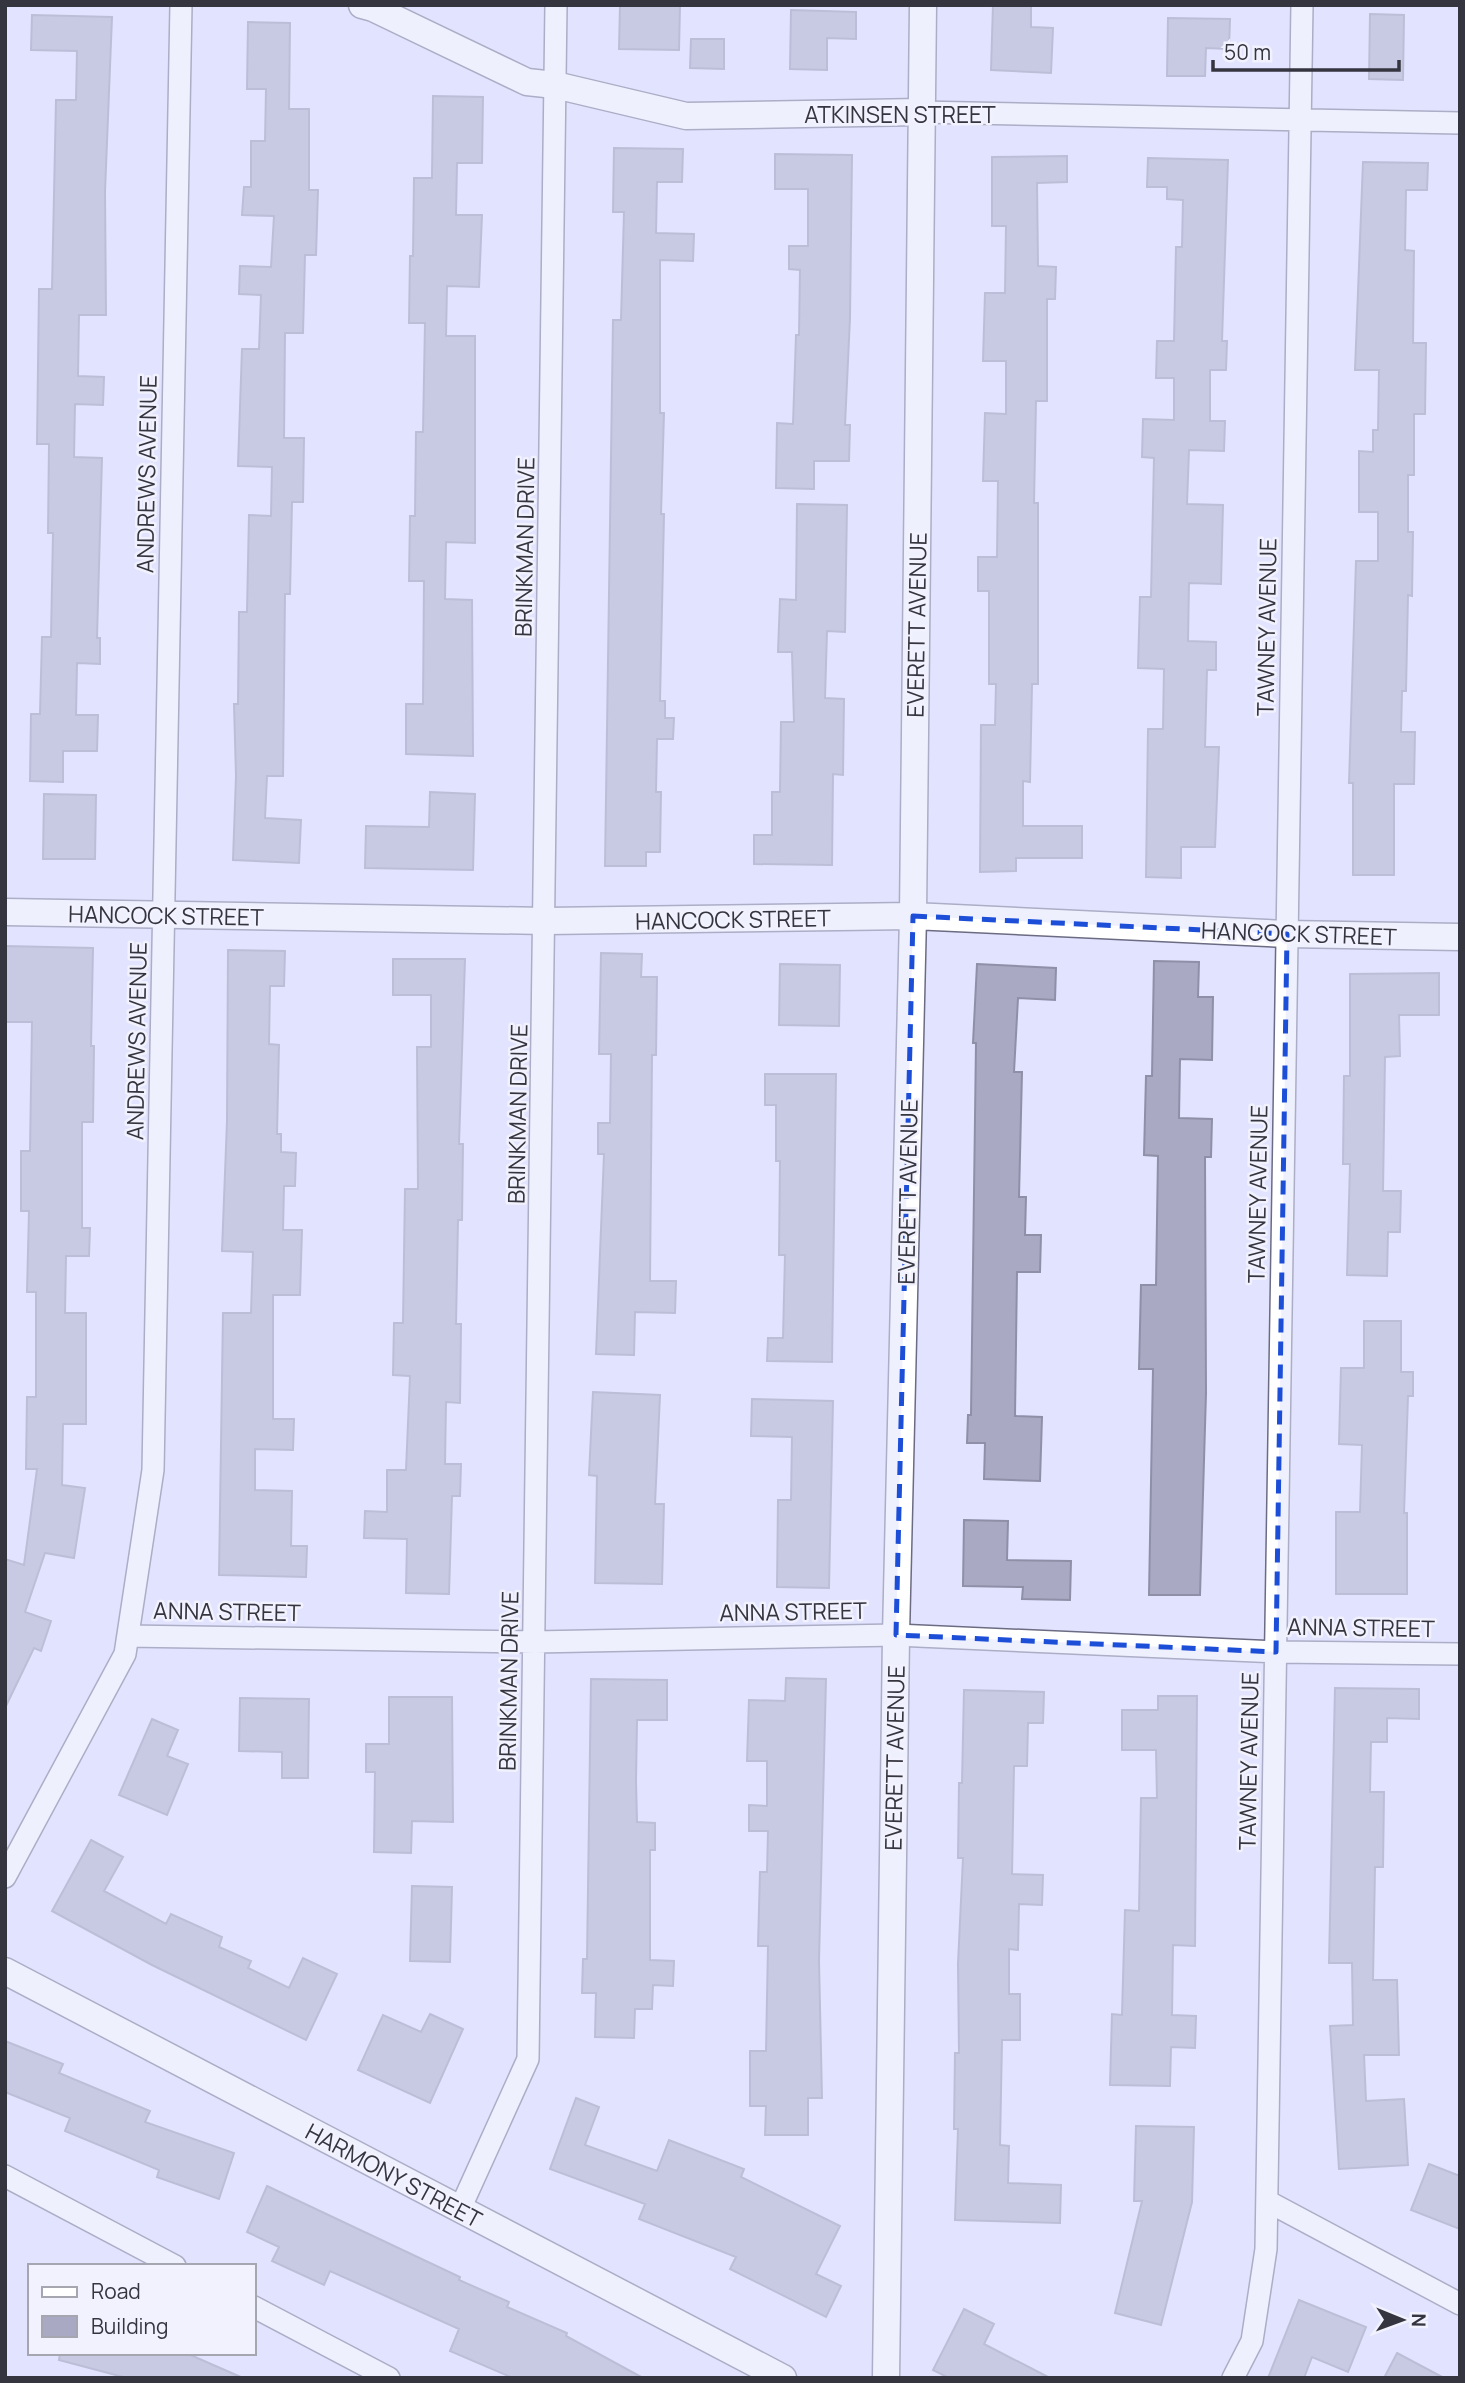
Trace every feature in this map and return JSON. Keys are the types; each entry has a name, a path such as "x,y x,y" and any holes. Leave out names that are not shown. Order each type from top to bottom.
{"street":[{"name":"ANDREWS AVENUE","path":"5,1877 125,1654 153,1470 181,5"},
{"name":"ATKINSEN STREET","path":"362,5 527,82 555,85 685,116 920,112 1460,123"},
{"name":"BRINKMAN DRIVE","path":"460,2209 528,2059 546,921 556,5"},
{"name":"EVERETT AVENUE","path":"886,2378 896,1635 913,916 923,5"},
{"name":"TAWNEY AVENUE","path":"1233,2378 1252,2341 1266,2249 1302,5"},
{"name":"HANCOCK STREET","path":"5,912 546,921 913,916 1287,934 1460,937"},
{"name":"ANNA STREET","path":"128,1636 535,1642 896,1635 1276,1652 1460,1654"},
{"name":"HARMONY STREET","path":"5,1971 783,2378"},
{"path":"5,2176 171,2264"},
{"path":"1267,2201 1460,2304"},
{"path":"256,2308 388,2378"}],"highlighted area":[{"path":"913,916 1287,934 1276,1652 896,1635"}],"building":[{"path":"620,5 680,5 679,50 619,49"},
{"path":"993,5 1031,5 1031,27 1053,28 1051,73 991,70"},
{"path":"791,10 856,12 856,39 827,38 827,70 790,69"},
{"path":"1370,14 1404,15 1403,80 1369,79"},
{"path":"32,15 112,17 105,192 106,315 79,315 78,376 104,377 103,405 75,404 74,457 102,458 97,638 100,638 100,664 77,663 76,715 98,715 97,751 63,751 63,782 30,781 31,714 40,714 42,637 51,637 53,533 48,533 49,444 37,444 39,289 52,289 56,100 76,100 77,51 31,50"},
{"path":"1168,18 1230,19 1229,49 1206,48 1205,76 1167,76"},
{"path":"248,22 290,23 289,109 309,109 309,190 318,190 316,255 305,255 303,333 285,333 284,438 304,438 303,502 292,502 290,594 285,594 283,776 267,776 265,818 301,820 299,863 233,860 236,776 234,704 238,704 239,612 247,612 249,515 271,516 272,467 238,466 242,349 259,349 261,295 239,294 240,266 271,267 274,216 242,215 244,187 251,187 251,141 265,141 266,89 247,89"},
{"path":"691,39 724,39 724,69 690,68"},
{"path":"433,96 483,97 482,163 457,163 456,215 482,215 479,287 447,286 446,336 475,336 475,543 446,542 445,599 472,600 473,756 406,754 406,704 423,704 424,581 409,581 410,516 415,516 416,432 423,432 425,323 409,323 410,256 413,256 414,178 432,178"},
{"path":"614,148 683,149 682,182 657,182 656,233 694,234 693,261 660,260 660,413 664,413 661,514 664,514 660,701 665,701 665,718 674,718 673,739 657,739 656,792 661,792 660,852 646,852 646,866 605,866 613,320 621,320 624,212 613,212"},
{"path":"775,154 852,155 850,318 845,425 850,425 849,461 814,461 814,489 776,488 777,423 793,424 796,335 799,335 800,270 789,269 789,246 808,246 808,189 775,189"},
{"path":"1067,156 1067,182 1037,183 1038,266 1056,267 1055,299 1047,299 1047,401 1036,401 1034,503 1038,503 1038,684 1032,684 1030,782 1023,781 1023,826 1082,826 1082,858 1016,858 1016,871 980,872 981,725 995,725 996,684 989,684 989,591 978,591 978,557 997,557 998,481 983,481 985,413 1006,414 1006,361 983,361 985,293 1005,293 1006,226 992,226 992,157"},
{"path":"1148,158 1228,160 1222,341 1227,341 1226,370 1210,370 1210,421 1225,421 1224,451 1189,450 1187,504 1223,505 1221,584 1189,583 1188,641 1216,642 1216,670 1207,670 1205,747 1219,747 1215,847 1181,847 1181,878 1146,877 1148,729 1163,729 1164,669 1138,668 1140,597 1151,597 1154,458 1142,457 1143,419 1174,420 1174,378 1156,378 1157,341 1174,341 1176,247 1182,247 1183,200 1167,199 1167,187 1147,187"},
{"path":"1363,162 1428,163 1427,190 1406,190 1405,250 1414,251 1413,343 1426,343 1425,414 1414,414 1414,475 1408,475 1408,532 1413,532 1412,596 1408,595 1406,691 1402,691 1401,732 1415,732 1414,784 1394,784 1394,875 1353,875 1353,783 1349,783 1356,561 1378,561 1378,512 1359,512 1359,451 1373,452 1373,430 1378,430 1379,370 1355,370"},
{"path":"797,504 847,505 845,632 827,631 825,698 844,699 843,775 833,774 832,865 754,864 754,835 772,835 772,792 780,792 781,722 794,722 792,652 778,652 780,599 796,600"},
{"path":"430,792 475,794 473,870 365,868 366,826 429,827"},
{"path":"44,794 96,795 95,859 43,859"},
{"path":"5,946 93,948 91,1046 94,1046 93,1122 82,1122 82,1228 90,1228 89,1256 66,1256 65,1313 86,1313 86,1424 63,1424 62,1485 85,1488 74,1558 45,1553 25,1612 51,1621 41,1651 34,1648 5,1708 5,1559 24,1565 37,1469 26,1469 27,1397 36,1397 36,1292 27,1292 29,1211 21,1211 21,1151 30,1151 32,1022 5,1022"},
{"path":"228,950 285,951 284,986 270,986 269,1044 279,1045 277,1134 281,1134 281,1152 296,1153 295,1186 284,1186 283,1230 302,1230 300,1295 273,1295 273,1419 294,1419 293,1450 255,1449 255,1490 292,1491 291,1546 307,1546 306,1577 219,1575 223,1313 251,1313 253,1252 222,1251 227,1121"},
{"path":"601,953 642,954 641,977 657,977 656,1055 652,1055 650,1281 676,1281 675,1313 635,1312 634,1355 596,1354 604,1154 598,1154 598,1123 610,1123 611,1054 599,1054"},
{"path":"393,959 465,959 459,1144 463,1144 462,1220 458,1220 456,1324 461,1324 460,1403 446,1402 445,1464 461,1464 460,1496 452,1496 449,1594 406,1593 407,1539 364,1538 365,1511 387,1512 387,1470 406,1470 410,1376 393,1375 394,1323 403,1323 405,1189 418,1189 417,1047 431,1047 431,995 393,995"},
{"path":"1154,961 1199,962 1198,997 1213,997 1212,1060 1180,1059 1179,1118 1212,1119 1211,1157 1205,1157 1206,1393 1200,1595 1149,1595 1153,1369 1139,1369 1141,1285 1156,1285 1158,1156 1144,1155 1146,1076 1152,1076"},
{"path":"780,964 840,965 839,1026 779,1025"},
{"path":"977,964 1056,968 1055,1000 1018,998 1014,1072 1022,1072 1019,1197 1026,1197 1025,1235 1041,1235 1040,1272 1017,1272 1015,1416 1042,1417 1040,1481 984,1479 985,1443 967,1443 968,1415 971,1415 976,1043 973,1043"},
{"path":"1439,973 1439,1015 1399,1015 1400,1056 1385,1057 1383,1191 1401,1191 1400,1232 1388,1232 1387,1276 1347,1275 1350,1164 1343,1164 1344,1076 1350,1076 1350,974"},
{"path":"765,1074 836,1074 832,1362 767,1361 768,1338 783,1338 785,1255 779,1255 780,1161 776,1161 776,1105 765,1105"},
{"path":"1364,1321 1401,1321 1401,1372 1413,1372 1413,1396 1408,1396 1404,1513 1407,1513 1407,1594 1336,1594 1336,1512 1360,1512 1362,1445 1339,1444 1341,1368 1364,1368"},
{"path":"593,1392 660,1395 655,1504 664,1504 662,1584 595,1583 597,1476 589,1475"},
{"path":"752,1399 833,1401 829,1588 777,1587 778,1500 791,1500 792,1437 751,1436"},
{"path":"964,1520 1008,1521 1007,1560 1071,1561 1070,1600 1022,1599 1023,1587 963,1586"},
{"path":"786,1678 826,1679 819,1961 822,2098 808,2098 808,2135 765,2135 766,2106 750,2106 750,2051 766,2051 768,1946 758,1946 760,1872 767,1872 768,1831 749,1831 749,1805 767,1806 767,1761 747,1761 749,1700 785,1701"},
{"path":"591,1679 667,1680 667,1720 637,1720 636,1781 637,1822 655,1823 655,1850 650,1850 650,1960 674,1961 673,1986 653,1985 652,2009 635,2009 634,2038 595,2037 596,1993 582,1993 583,1959 587,1959"},
{"path":"1335,1688 1419,1689 1419,1719 1387,1718 1387,1742 1371,1742 1370,1792 1384,1792 1383,1867 1375,1867 1373,1980 1397,1980 1399,2055 1364,2055 1366,2101 1404,2099 1408,2165 1339,2169 1330,2026 1353,2025 1352,1963 1329,1963"},
{"path":"964,1690 1044,1692 1043,1723 1028,1723 1027,1766 1014,1766 1012,1874 1043,1875 1042,1905 1019,1904 1018,1950 1009,1949 1009,1994 1020,1994 1020,2040 1002,2040 1000,2145 1009,2146 1008,2183 1061,2185 1060,2223 955,2220 958,2129 954,2129 955,2053 959,2053 958,1964 963,1858 958,1858 959,1783 962,1783"},
{"path":"1158,1696 1197,1696 1195,1946 1173,1945 1172,2015 1196,2016 1195,2048 1171,2047 1170,2086 1110,2085 1112,2014 1122,2015 1125,1910 1139,1911 1141,1798 1157,1798 1156,1750 1122,1750 1122,1710 1158,1710"},
{"path":"389,1697 452,1697 453,1822 412,1821 411,1853 374,1852 375,1772 366,1772 366,1744 389,1744"},
{"path":"240,1698 309,1699 308,1778 282,1778 282,1752 239,1751"},
{"path":"152,1719 178,1730 167,1756 188,1764 167,1815 119,1795"},
{"path":"91,1840 123,1857 104,1891 166,1924 171,1914 222,1937 219,1947 251,1961 248,1968 289,1988 303,1958 337,1974 306,2040 152,1965 52,1911"},
{"path":"412,1886 452,1887 450,1962 410,1961"},
{"path":"430,2014 463,2029 430,2103 358,2070 383,2015 421,2032"},
{"path":"5,2041 63,2064 59,2073 150,2111 145,2122 234,2153 219,2199 157,2177 159,2170 65,2131 70,2118 5,2092"},
{"path":"576,2098 599,2107 585,2145 657,2171 669,2140 744,2169 741,2177 840,2226 816,2274 841,2286 826,2317 730,2269 736,2257 639,2219 645,2204 550,2169"},
{"path":"1136,2126 1194,2127 1192,2202 1161,2325 1115,2313 1142,2201 1134,2201"},
{"path":"1429,2164 1460,2176 1460,2229 1411,2210"},
{"path":"267,2186 509,2302 507,2307 567,2333 566,2336 643,2378 513,2378 450,2351 459,2329 330,2271 324,2285 272,2261 279,2247 247,2232"},
{"path":"1299,2300 1366,2327 1348,2372 1312,2357 1304,2378 1268,2378"},
{"path":"964,2309 994,2324 984,2344 1050,2378 949,2378 933,2370"},
{"path":"1397,2353 1444,2378 1384,2378"},
{"path":"60,2355 191,2355 243,2378 127,2378 59,2360"}]}
